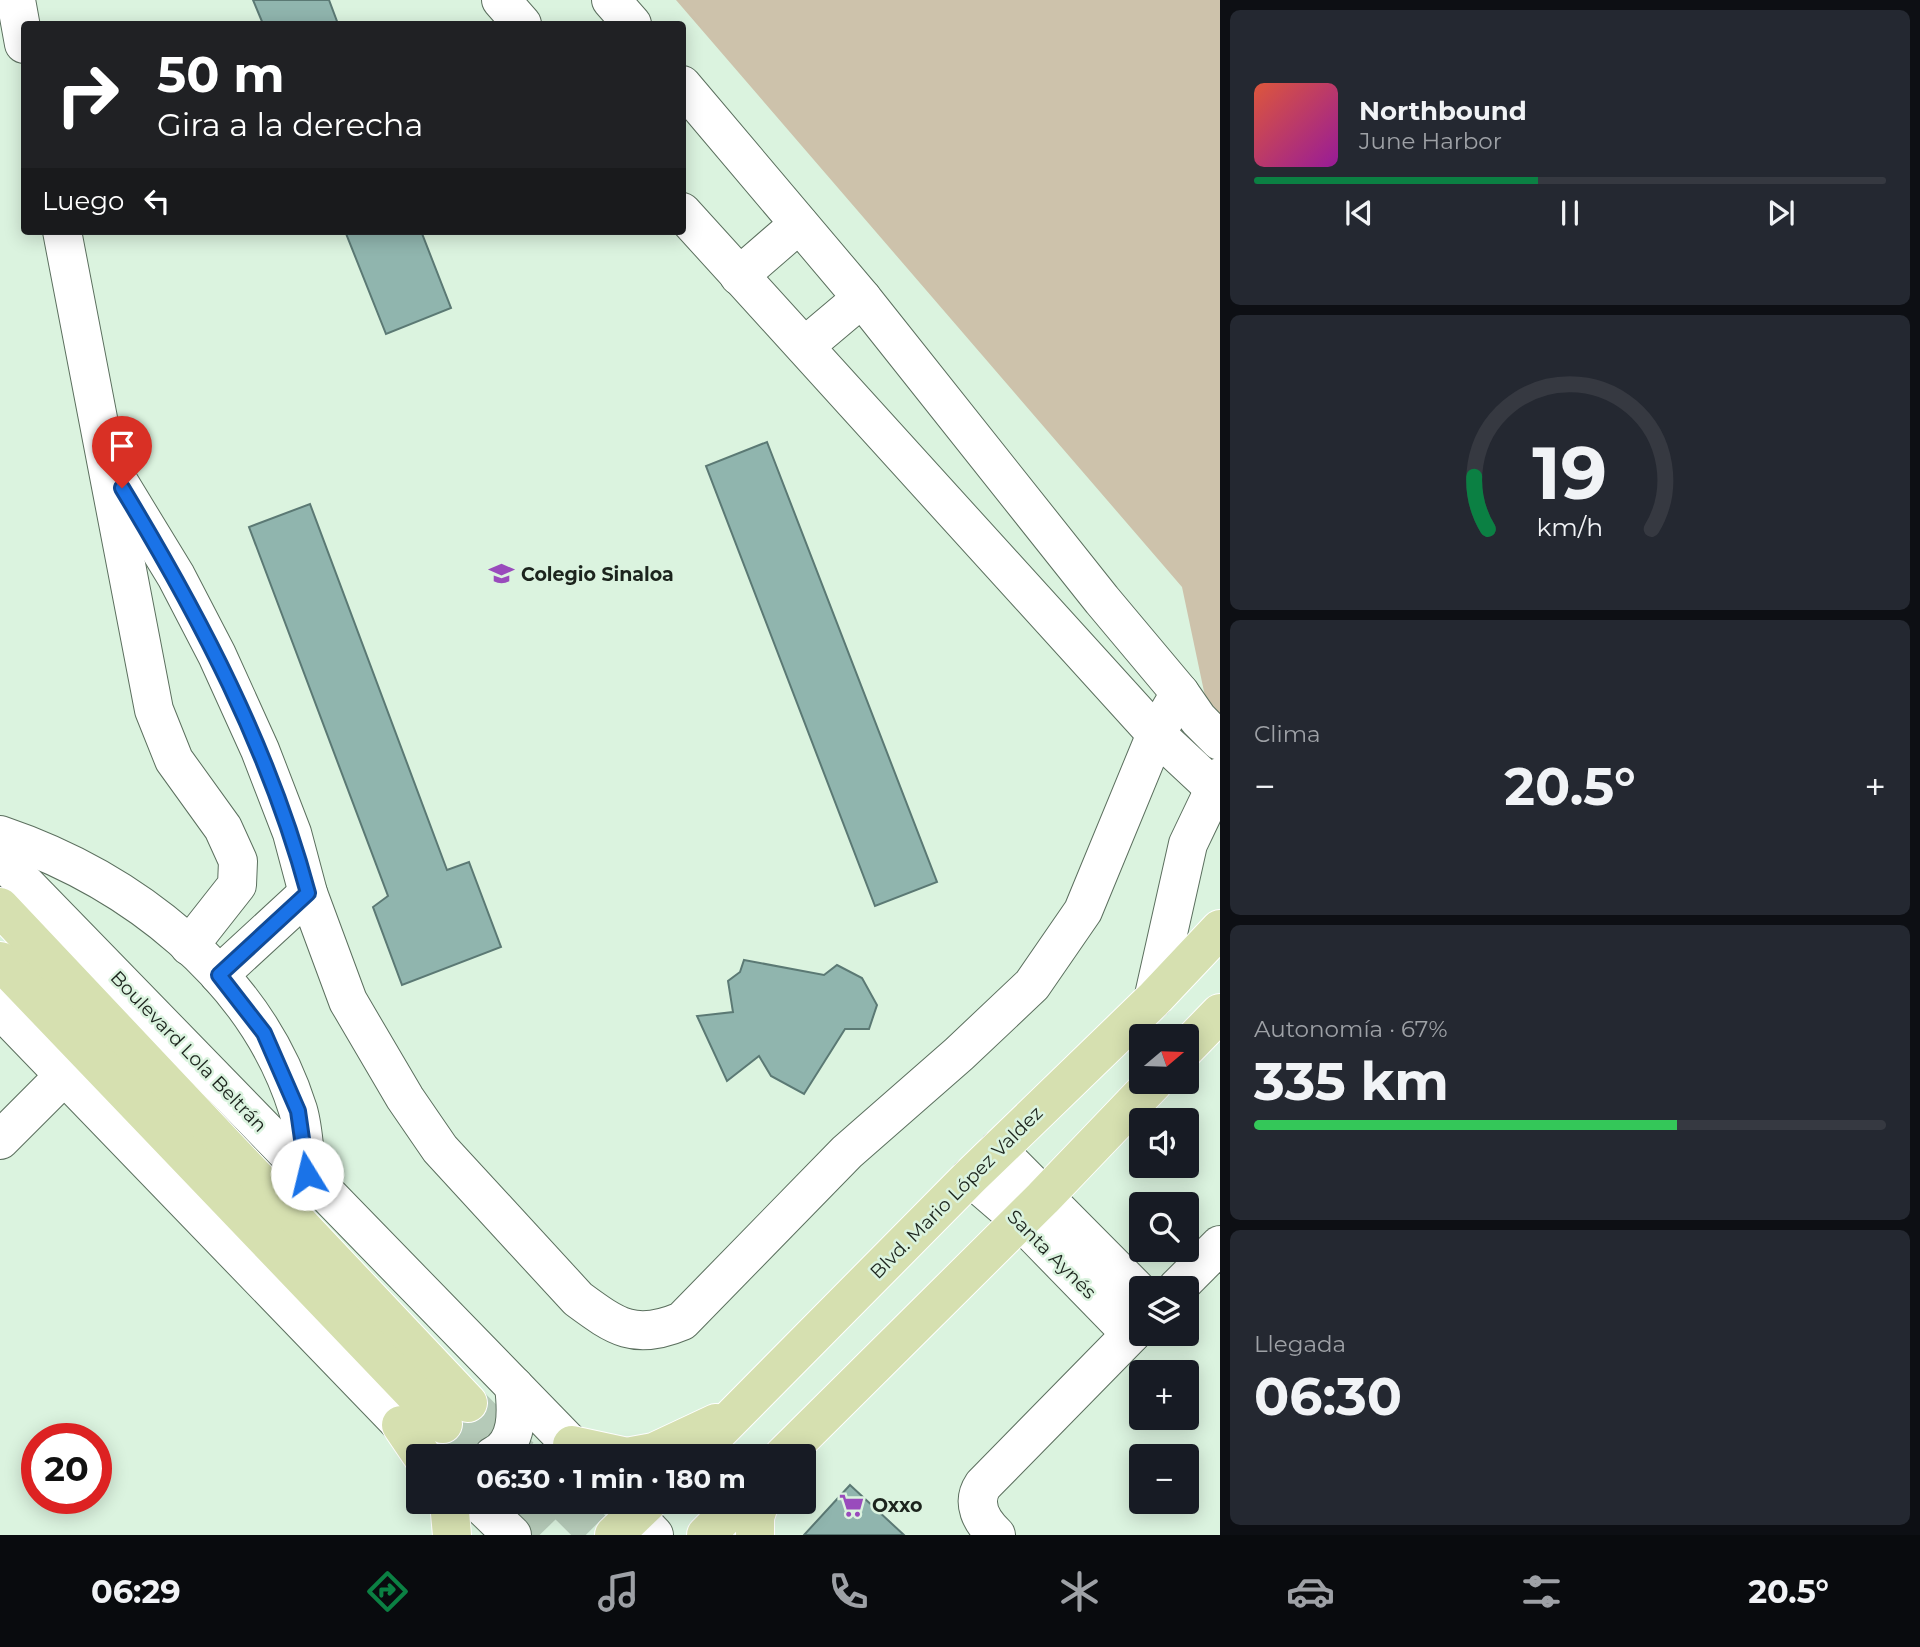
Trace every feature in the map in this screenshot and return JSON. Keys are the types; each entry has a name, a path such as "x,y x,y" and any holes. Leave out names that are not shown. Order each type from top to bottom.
{"main road":[{"name":"Boulevard Lola Beltrán","path":"0,907 447,1428"},
{"name":"Blvd. Mario López Valdez","path":"705,1444 1220,929"},
{"path":"0,961 447,1428"},
{"path":"1199,1035 1220,1013"},
{"path":"795,1444 1142,1094"},
{"path":"672,1444 736,1412"},
{"path":"401,1425 414,1444"},
{"path":"450,1514 453,1535"},
{"path":"706,1535 727,1514"},
{"path":"755,1535 756,1514"}],"street":[{"path":"16,0 21,28"},
{"path":"501,0 519,21"},
{"path":"611,0 629,21"},
{"path":"686,90 862,298 1102,600 1180,693 1198,719 1220,741"},
{"path":"686,216 1156,734 1217,782 1188,844 1153,999"},
{"path":"739,276 799,225"},
{"path":"63,235 154,710 174,760 223,828 238,861 237,885 189,946"},
{"path":"805,346 862,298"},
{"path":"109,466 176,576 217,655 260,750 288,821 308,893 348,1001 405,1098 440,1149 578,1299 605,1319 634,1331 658,1331 682,1321 847,1152 959,1054 1032,985 1083,911 1156,734 1180,693"},
{"path":"0,835 42,849 104,881 164,922 219,975 264,1033 269,1044 298,1111 307,1174"},
{"name":"Boulevard Lola Beltrán","path":"0,858 570,1444"},
{"path":"219,975 308,893"},
{"path":"0,1009 401,1425 447,1428"},
{"path":"0,1140 64,1076"},
{"name":"Santa Aynés","path":"998,1150 1031,1209 1129,1321"},
{"name":"Santa Aynés","path":"970,1177 1031,1209 1129,1285"},
{"path":"1189,1276 1220,1245"},
{"path":"996,1535 984,1523 977,1504 983,1485 1129,1336"},
{"path":"506,1444 513,1435 517,1407 514,1386"},
{"path":"490,1514 512,1535"}],"shaded area":[{"path":"676,0 1220,0 1220,718 1210,720 1182,587"}],"building":[{"path":"253,0 329,0 337,21 262,21"},
{"path":"347,235 423,235 451,308 386,334"},
{"path":"767,442 937,882 875,906 706,466"},
{"path":"310,504 447,870 469,862 501,947 402,985 373,907 388,896 249,527"},
{"path":"744,960 824,975 837,965 862,978 877,1005 869,1029 845,1029 804,1094 771,1076 759,1056 727,1081 697,1016 733,1012 728,981 740,972"},
{"name":"Oxxo","path":"850,1485 904,1535 804,1535"}],"tunnel":[{"path":"468,1403 508,1444"},
{"path":"443,1424 462,1444"},
{"path":"531,1514 551,1535"},
{"path":"577,1514 598,1535"}],"place":[{"name":"Colegio Sinaloa","path":"501,574"},
{"name":"Oxxo","path":"852,1505"}],"route":[{"path":"122,488 176,576 217,655 260,750 292,833 308,893 219,975 264,1033 298,1111 307,1174"}]}
